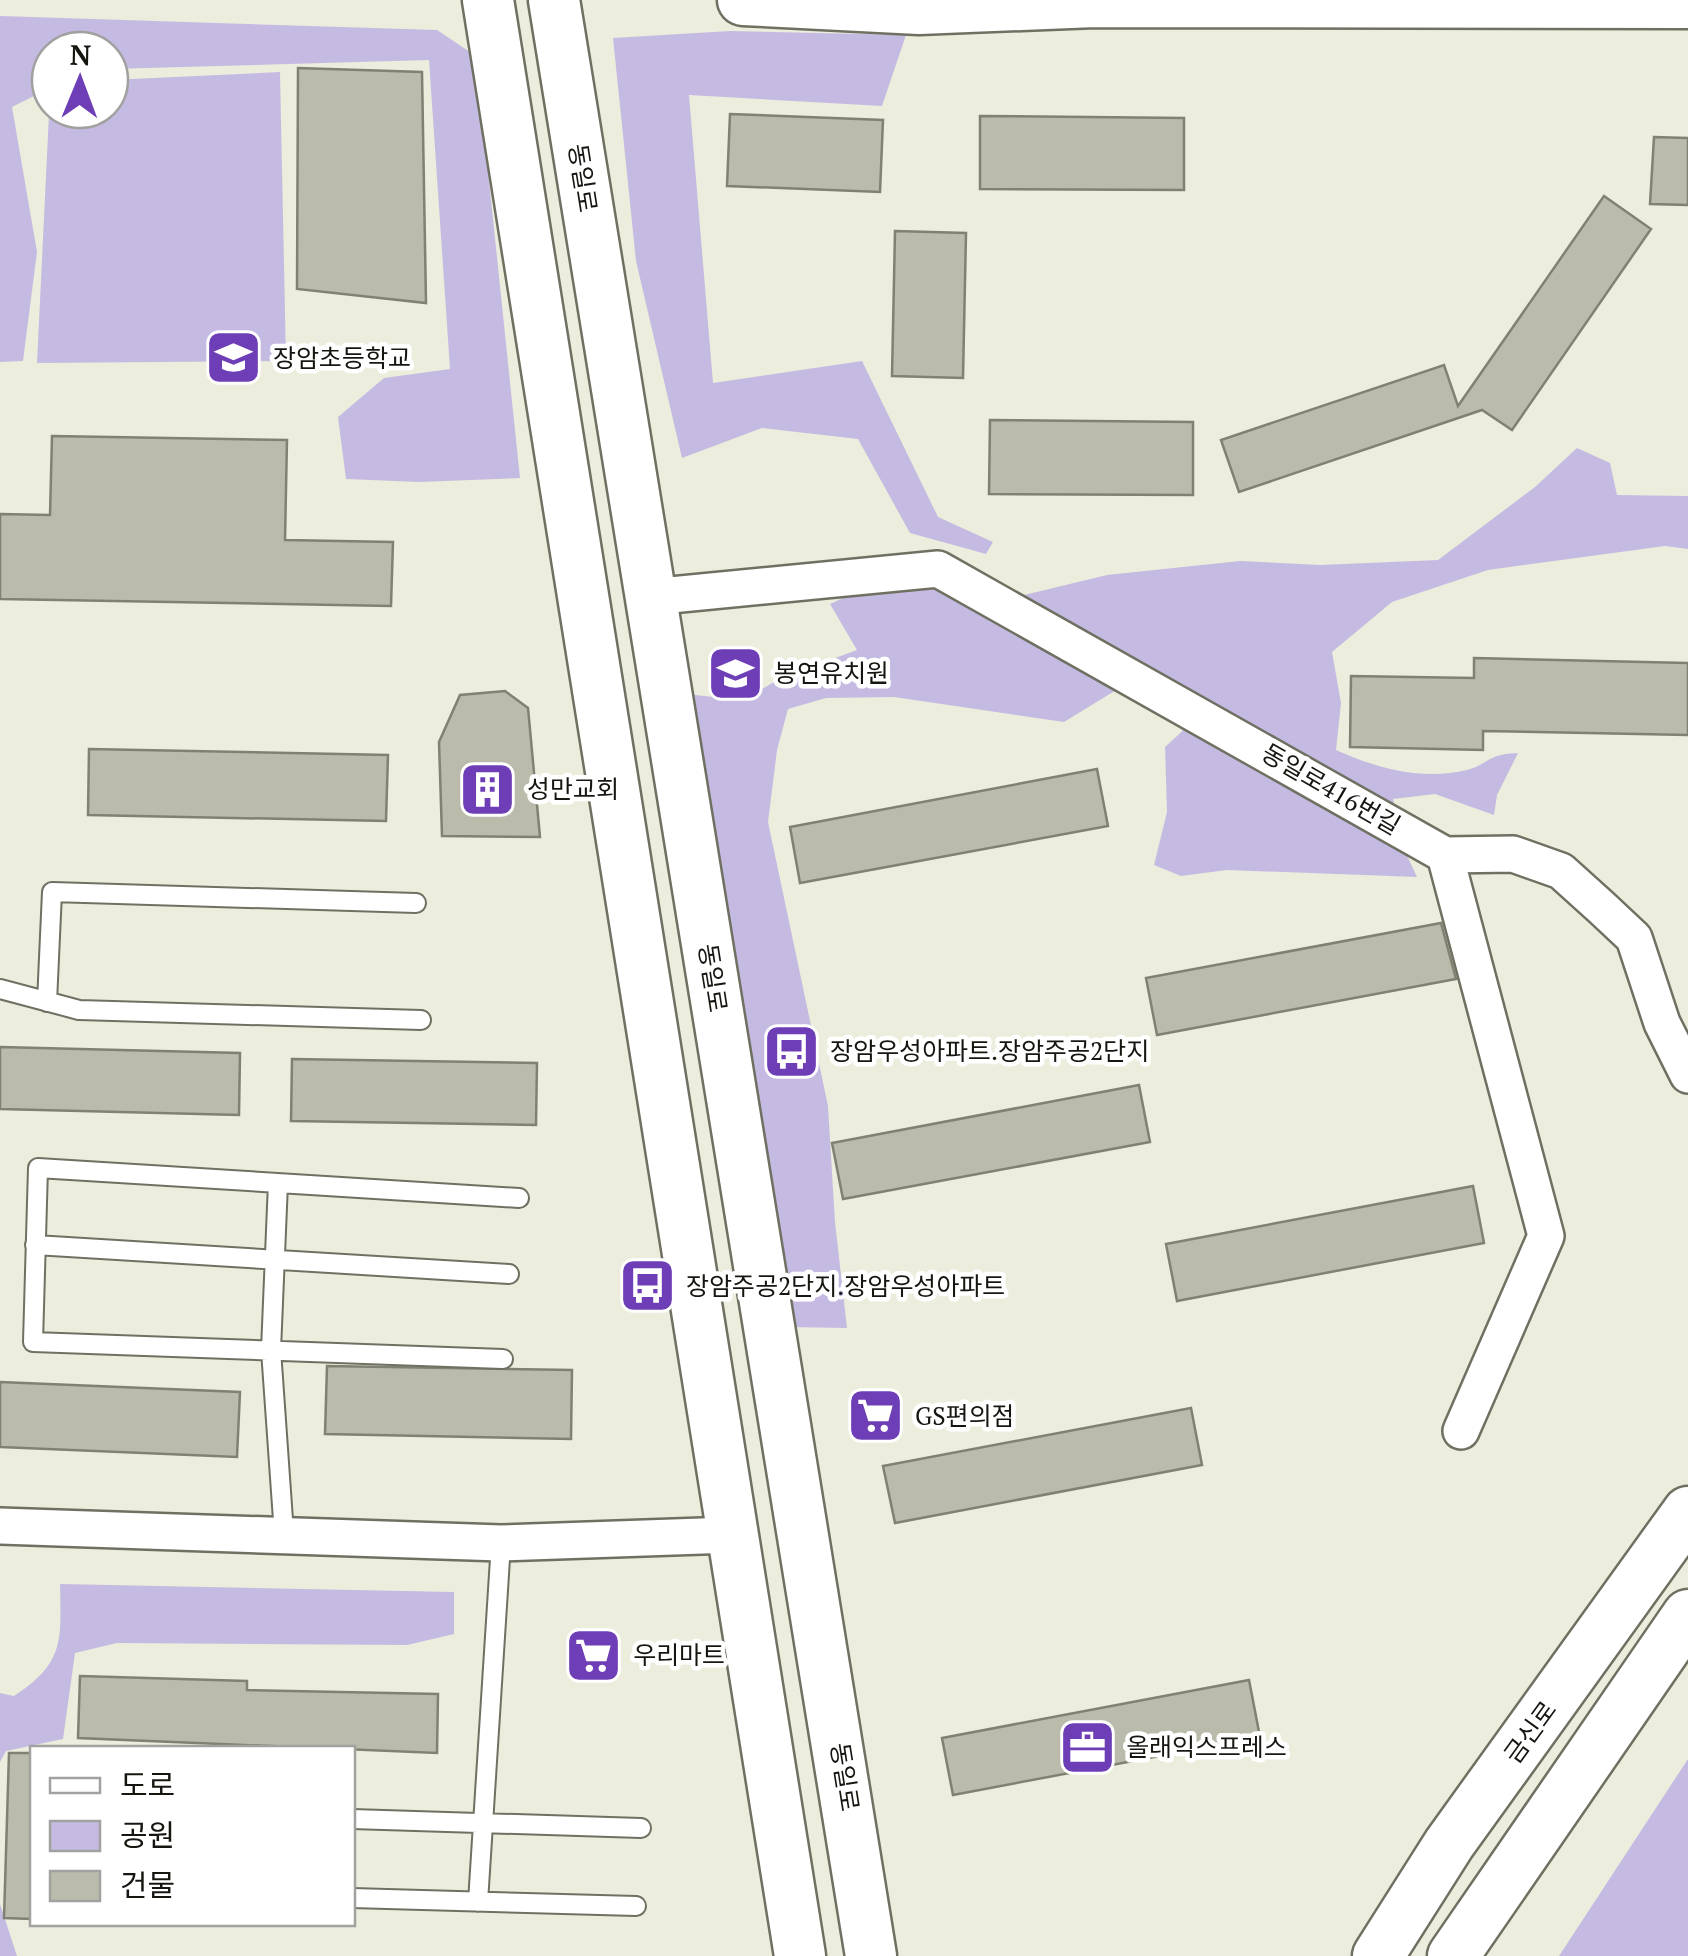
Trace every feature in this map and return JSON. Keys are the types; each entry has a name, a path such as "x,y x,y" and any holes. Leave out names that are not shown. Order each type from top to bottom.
{"street":[{"path":"488,0 800,1956"},
{"name":"동일로","path":"554,0 872,1956"},
{"path":"743,0 919,9 1095,1 1688,4"},
{"name":"동일로416번길","path":"650,597 938,569 1445,855"},
{"path":"1460,1430 1546,1236 1445,855 1512,854 1561,872 1602,908 1634,938 1662,1024 1688,1075"},
{"name":"금신로","path":"1378,1956 1449,1844 1688,1512"},
{"path":"0,1526 502,1543 731,1535"},
{"path":"1453,1956 1688,1615"}],"lane":[{"path":"47,1002 52,892 416,903"},
{"path":"0,989 80,1010 421,1020"},
{"path":"503,1359 32,1342 38,1168 520,1198"},
{"path":"278,1183 270,1350 284,1534"},
{"path":"35,1245 509,1274"},
{"path":"478,1902 480,1824 502,1543"},
{"path":"355,1819 641,1828"},
{"path":"355,1898 636,1906"}],"green space":[{"path":"0,16 437,30 476,56 520,478 419,482 346,479 338,417 384,378 450,369 429,60 130,68 130,30 30,30 30,98 12,107 37,252 23,361 0,362"},
{"path":"730,31 906,35 882,106 689,95 713,383 862,361 938,517 993,542 986,554 910,533 858,439 762,428 682,458 636,261 613,38"},
{"path":"280,72 286,361 37,363 48,130 130,130 130,79"},
{"path":"1577,448 1610,463 1617,495 1688,496 1688,549 1665,546 1488,570 1392,602 1332,652 1341,703 1336,750 1383,767 1433,774 1467,770 1500,755 1518,753 1497,795 1494,815 1435,794 1393,799 1403,847 1417,877 1227,870 1181,876 1154,865 1167,812 1165,747 1211,705 1182,684 1139,676 1064,722 894,697 826,698 788,709 777,750 768,822 828,1106 847,1328 787,1327 727,931 685,694 743,700 781,678 857,650 830,604 936,556 1020,596 1107,575 1240,561 1320,565 1438,560 1535,487"},
{"path":"60,1584 454,1592 454,1634 407,1645 117,1643 75,1653 63,1739 6,1751 0,1762 0,1693 14,1696 51,1661 59,1635"},
{"path":"1688,1759 1688,1956 1559,1956"},
{"path":"0,1904 17,1956 0,1956"}],"building":[{"path":"298,68 422,72 426,303 297,289"},
{"path":"730,114 883,120 880,192 727,186"},
{"path":"980,116 1184,118 1184,190 980,189"},
{"path":"1654,137 1688,138 1688,205 1650,204"},
{"path":"1604,196 1651,229 1512,430 1482,410 1239,492 1221,440 1444,365 1458,406"},
{"path":"895,231 966,233 963,378 892,376"},
{"path":"990,420 1193,422 1193,495 989,494"},
{"path":"52,436 287,440 285,540 393,542 391,606 0,599 0,514 50,515"},
{"path":"1474,658 1688,663 1688,735 1483,731 1483,750 1350,747 1351,676 1474,678"},
{"name":"성만교회","path":"505,691 528,708 540,837 442,836 439,742 460,695"},
{"path":"89,749 388,755 386,821 88,815"},
{"path":"1097,769 1108,826 800,883 790,827"},
{"path":"1441,923 1456,979 1157,1035 1146,978"},
{"path":"0,1047 240,1053 239,1115 0,1109"},
{"path":"292,1059 537,1063 536,1125 291,1121"},
{"path":"1139,1085 1150,1142 843,1199 832,1143"},
{"path":"1473,1186 1484,1243 1177,1301 1166,1244"},
{"path":"327,1366 572,1370 571,1439 325,1434"},
{"path":"0,1382 240,1392 237,1457 0,1447"},
{"path":"1191,1408 1202,1465 895,1523 883,1466"},
{"path":"80,1676 247,1681 247,1690 438,1694 437,1753 355,1750 355,1746 78,1738"},
{"path":"1249,1680 1260,1737 953,1795 942,1738"},
{"path":"9,1753 30,1753 30,1919 4,1918"}],"place":[{"name":"장암초등학교","path":"234,358"},
{"name":"봉연유치원","path":"735,673"},
{"name":"성만교회","path":"488,789"},
{"name":"장암우성아파트.장암주공2단지","path":"791,1051"},
{"name":"장암주공2단지.장암우성아파트","path":"647,1286"},
{"name":"GS편의점","path":"876,1416"},
{"name":"우리마트","path":"594,1655"},
{"name":"올래익스프레스","path":"1087,1747"}]}
